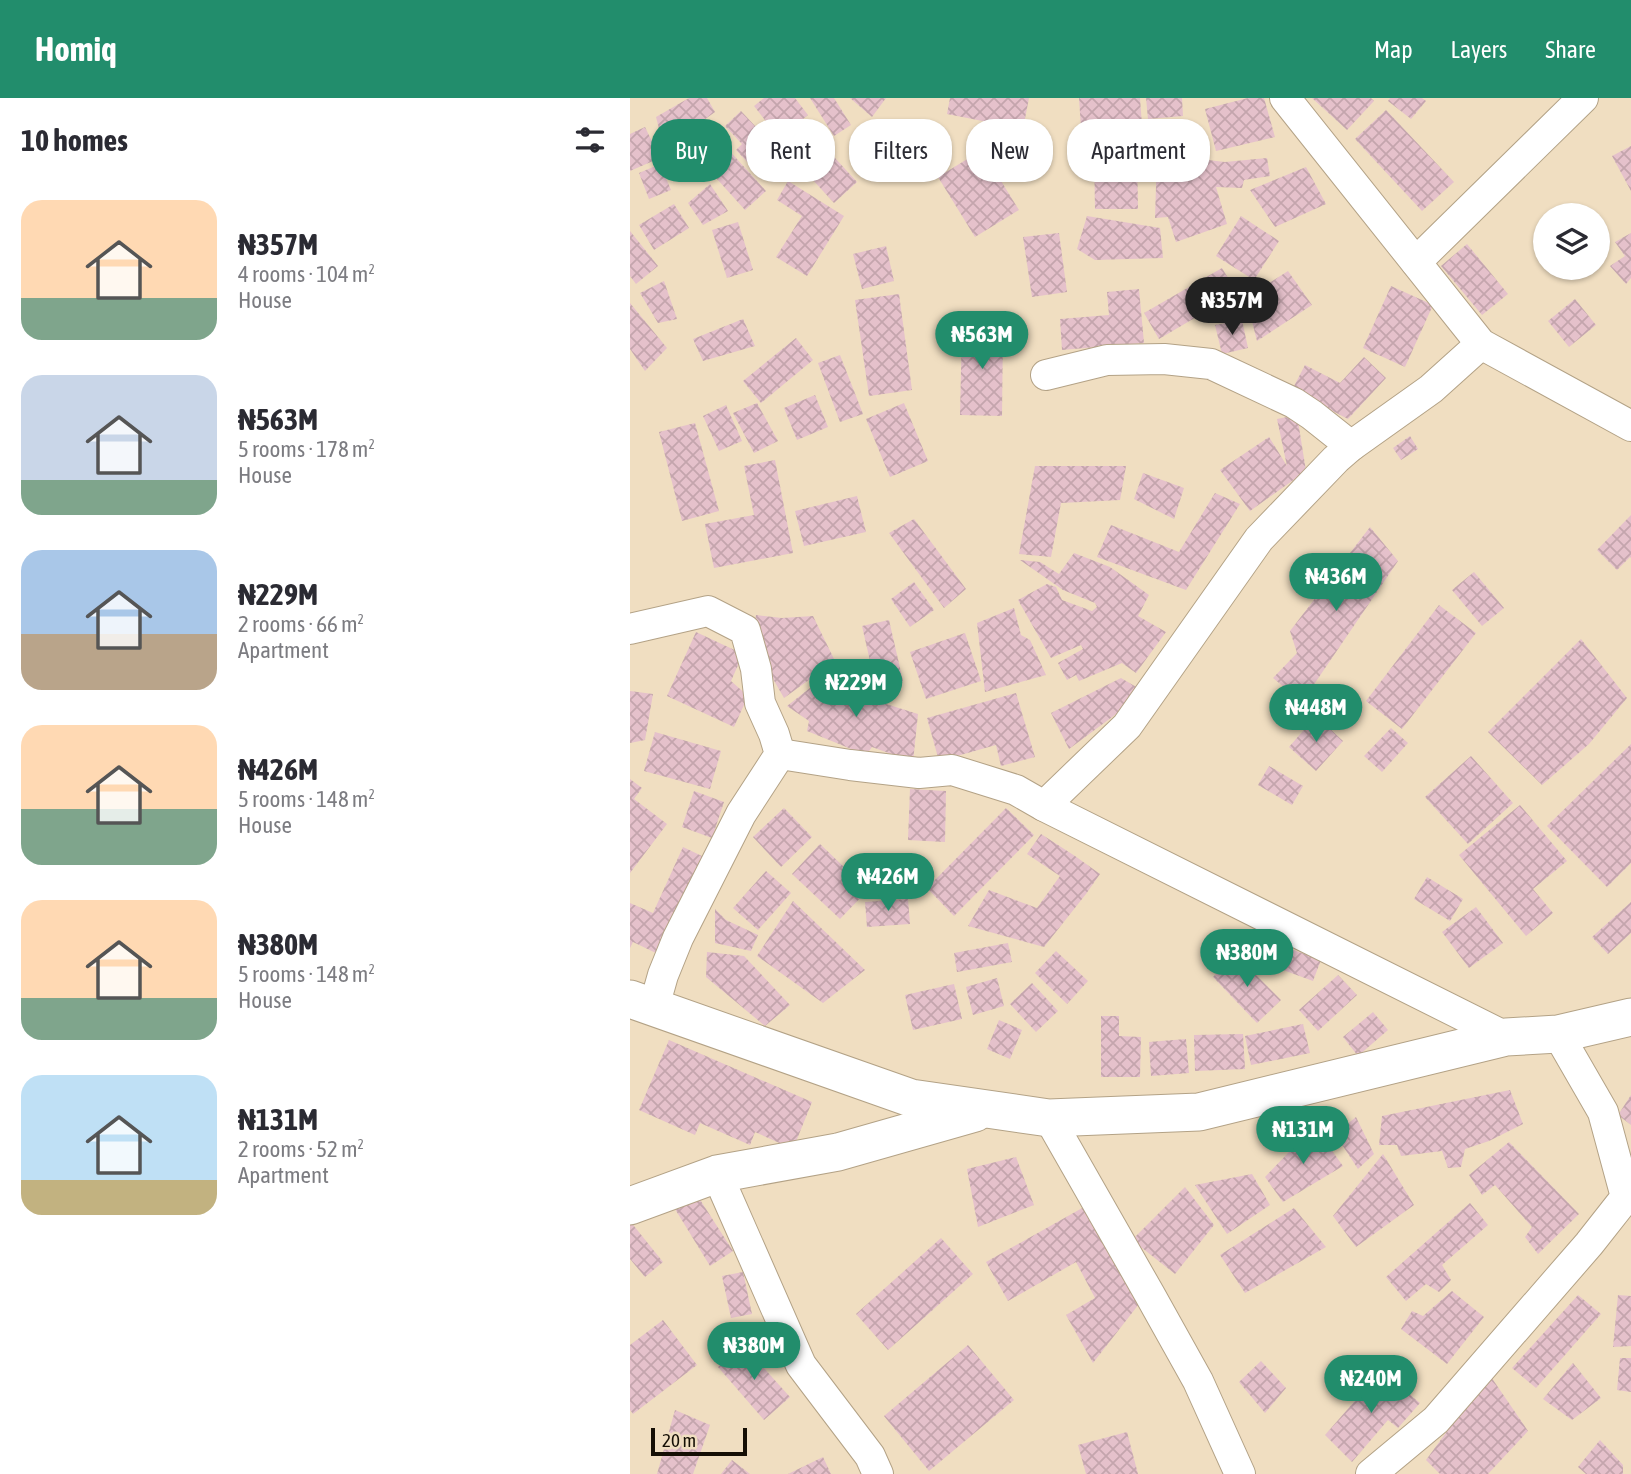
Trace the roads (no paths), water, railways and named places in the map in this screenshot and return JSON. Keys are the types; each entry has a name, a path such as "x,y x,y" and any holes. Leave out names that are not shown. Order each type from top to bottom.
{"street":[{"path":"1285,98 1482,344 1631,426"},
{"path":"1416,262 1583,98"},
{"path":"1044,807 1127,726 1259,539 1336,459 1431,389 1482,344"},
{"path":"1046,375 1107,360 1164,359 1211,364 1294,403 1351,446"},
{"path":"630,629 708,611 745,630 756,669 760,703 780,754 741,814 678,938 663,975 642,1003 911,1098 1049,1118 1199,1112 1506,1037 1558,1034 1631,1017"},
{"path":"780,754 919,773 953,770 1016,790 1044,807 1506,1037"},
{"path":"1371,1474 1436,1420 1589,1244 1626,1197 1604,1112 1558,1034"},
{"path":"630,1206 717,1174 838,1152 989,1109"},
{"path":"1049,1118 1198,1381 1240,1474"},
{"path":"717,1174 801,1365 870,1456 878,1474"}]}
